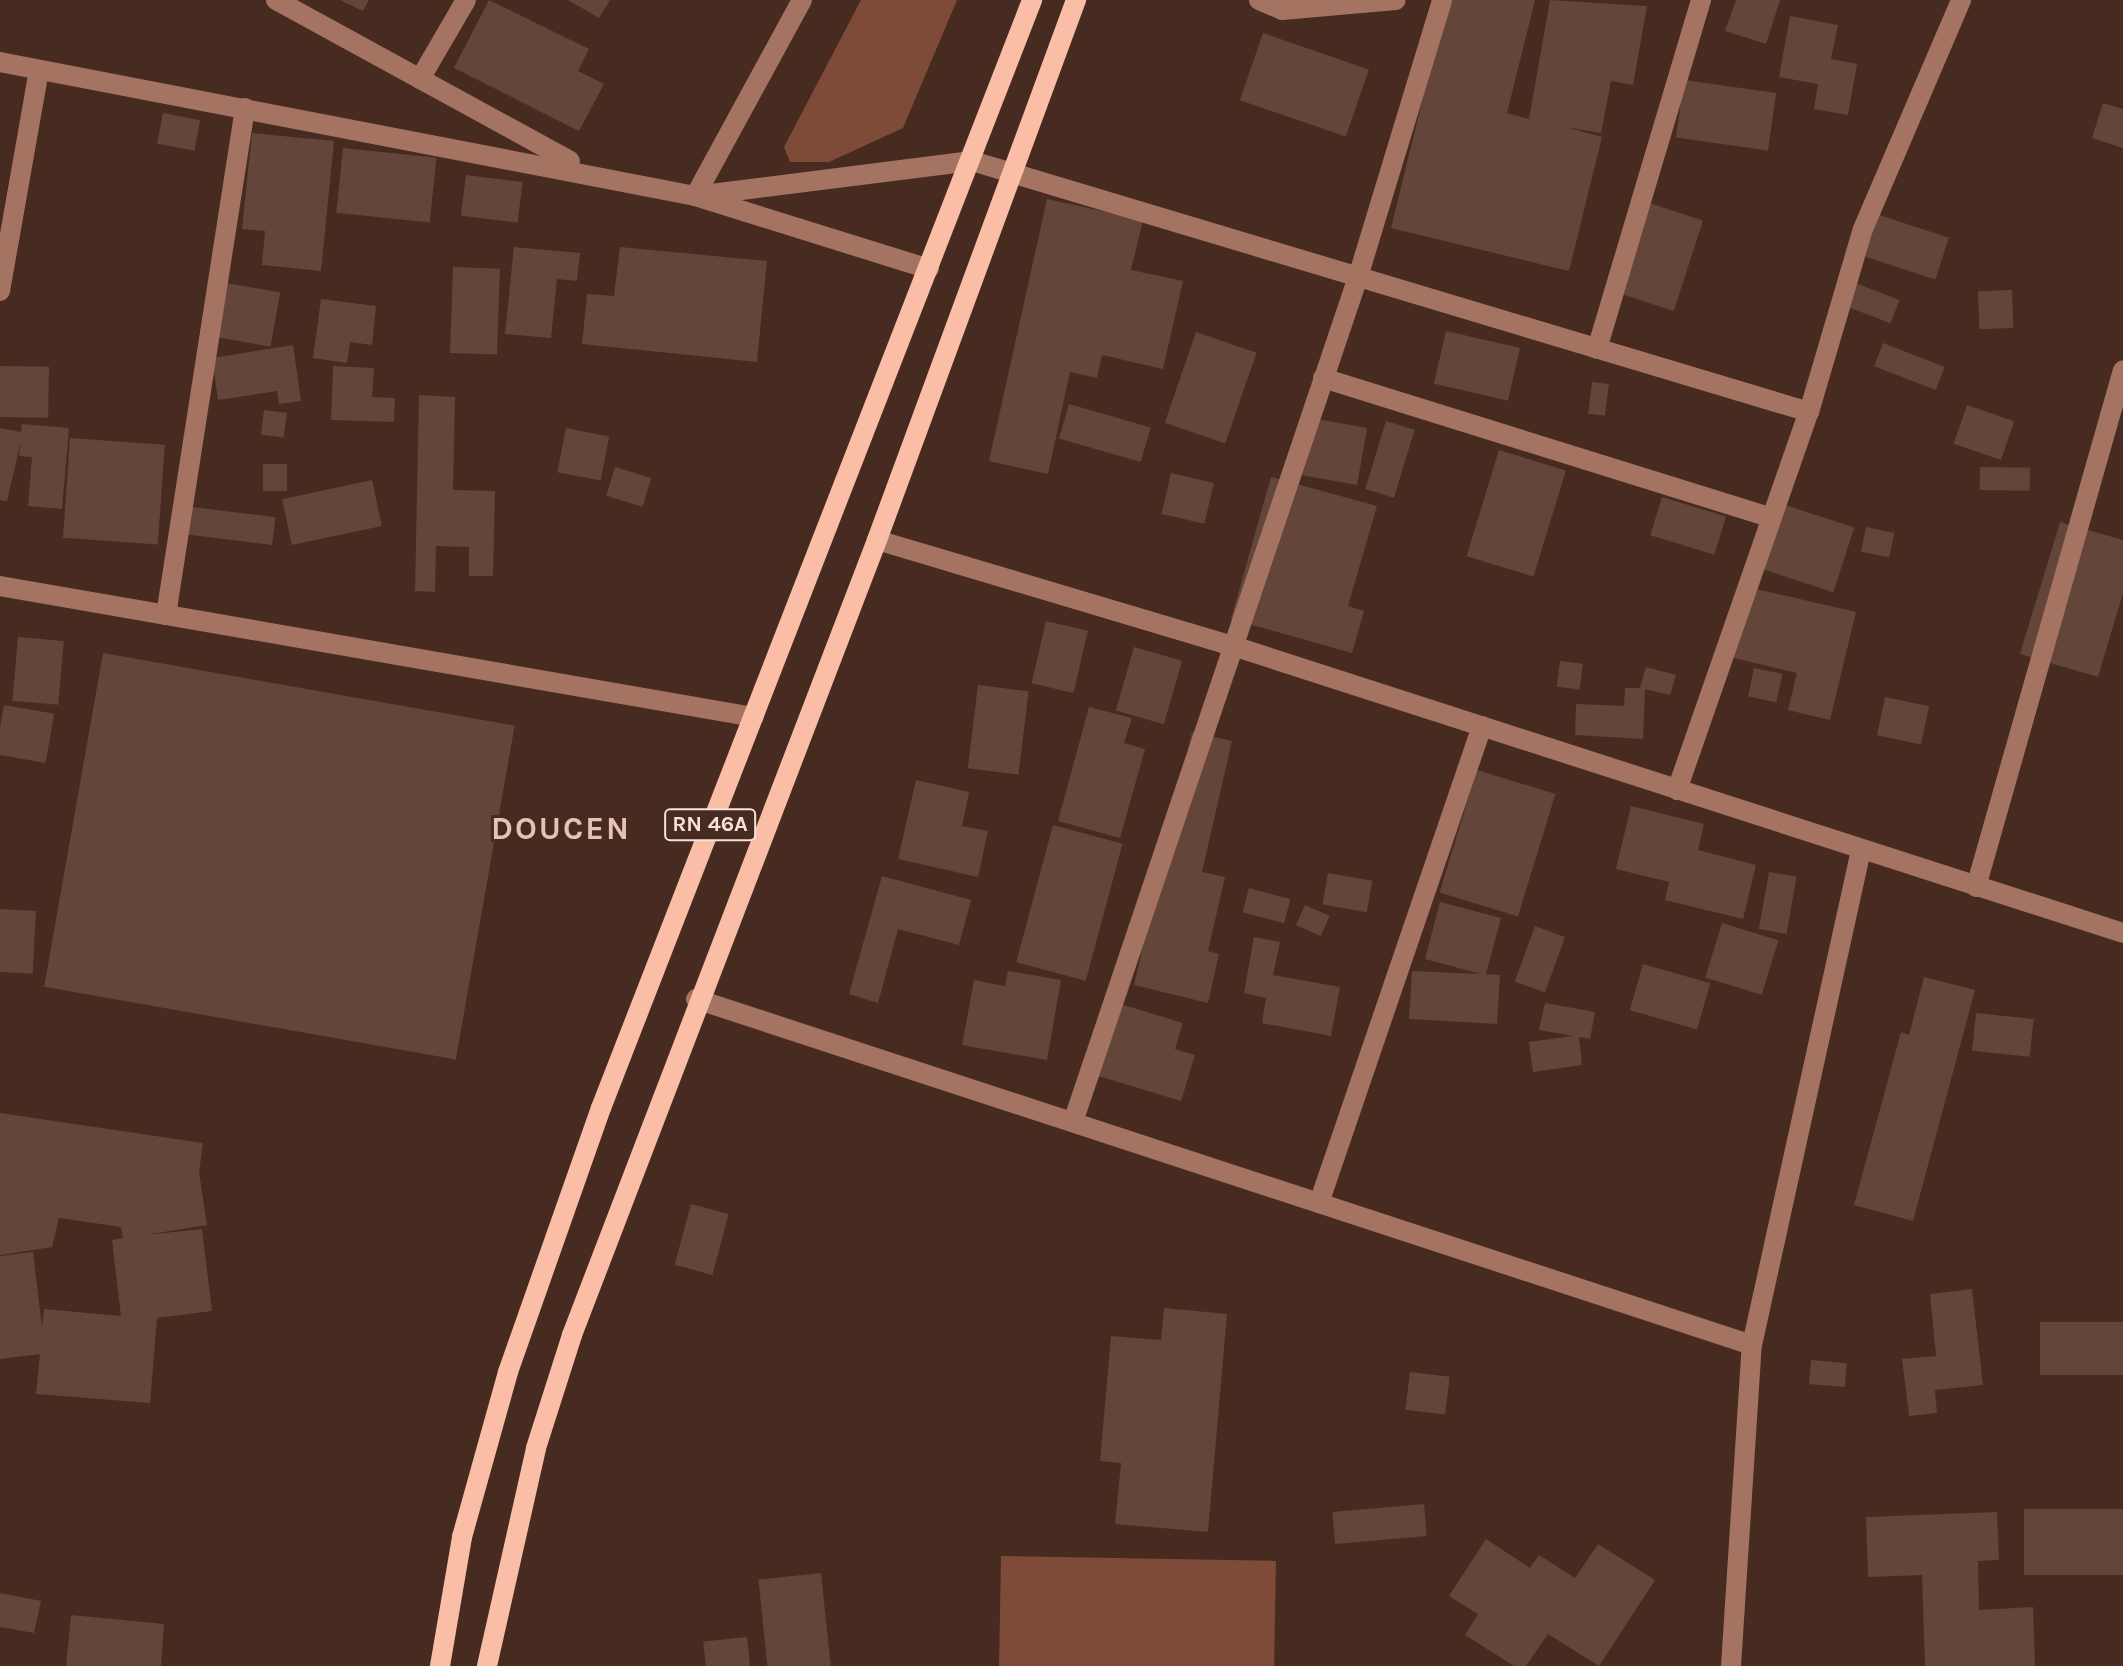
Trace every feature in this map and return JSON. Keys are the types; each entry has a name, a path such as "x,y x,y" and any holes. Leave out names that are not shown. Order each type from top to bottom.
{"main road":[{"name":"RN 46A","path":"440,1666 462,1537 508,1372 601,1108 972,161 1032,0"},
{"name":"RN 46A","path":"487,1666 536,1448 696,999 877,540 1010,171 1076,0"}],"street":[{"path":"276,0 587,171"},
{"path":"420,79 466,0"},
{"path":"695,196 802,0"},
{"path":"1259,0 1282,10 1396,0"},
{"path":"1073,1122 1230,645 1358,277 1442,0"},
{"path":"1597,349 1701,0"},
{"path":"1677,790 1809,412 1863,229 1961,0"},
{"path":"0,62 587,171 695,196 929,269"},
{"path":"0,291 39,70"},
{"path":"166,615 245,108"},
{"path":"695,196 972,161 1809,412"},
{"path":"1976,887 2123,370"},
{"path":"1323,378 1772,518"},
{"path":"877,540 1230,645 2123,933"},
{"path":"0,586 754,717"},
{"path":"1319,1203 1482,726"},
{"path":"1731,1666 1752,1345 1861,850"},
{"path":"696,999 1752,1345"}],"shaded area":[{"path":"861,0 957,0 903,128 829,162 790,162 784,147"},
{"path":"1001,1556 1276,1561 1274,1666 999,1666"}],"building":[{"path":"340,0 369,0 363,11"},
{"path":"489,0 589,49 578,71 604,84 579,131 454,68"},
{"path":"568,0 610,0 599,18"},
{"path":"1447,0 1535,0 1507,113 1529,119 1550,0 1647,6 1633,85 1611,81 1601,133 1566,127 1602,137 1569,271 1391,228"},
{"path":"1736,0 1780,0 1766,44 1725,31"},
{"path":"1790,16 1838,25 1831,59 1857,64 1848,115 1814,109 1818,84 1779,77"},
{"path":"1263,33 1369,69 1346,137 1240,100"},
{"path":"1684,80 1776,93 1768,150 1676,137"},
{"path":"2103,103 2123,109 2123,148 2092,138"},
{"path":"163,113 200,120 194,151 157,143"},
{"path":"252,133 334,141 321,271 262,265 265,231 242,229"},
{"path":"343,148 436,158 430,222 336,213"},
{"path":"466,175 523,182 518,223 461,216"},
{"path":"1047,199 1143,220 1131,270 1183,281 1163,369 1102,355 1097,378 1070,372 1048,474 989,461"},
{"path":"1646,202 1703,221 1674,311 1617,292"},
{"path":"1870,212 1949,238 1935,279 1856,254"},
{"path":"514,247 580,253 577,281 557,279 551,338 505,334"},
{"path":"620,247 767,261 757,362 582,344 587,294 614,296"},
{"path":"453,267 500,269 497,355 450,353"},
{"path":"1850,281 1899,300 1891,323 1841,304"},
{"path":"221,282 280,292 271,347 211,336"},
{"path":"2012,290 2013,328 1979,329 1978,291"},
{"path":"321,299 376,306 372,345 350,342 347,363 313,358"},
{"path":"1446,331 1520,348 1508,401 1434,384"},
{"path":"1196,332 1257,353 1225,444 1165,423"},
{"path":"1883,343 1945,367 1936,390 1874,366"},
{"path":"293,345 301,401 279,404 277,391 218,400 212,358"},
{"path":"0,366 49,367 48,418 0,417"},
{"path":"333,366 374,368 372,397 395,398 394,422 331,420"},
{"path":"1592,382 1609,384 1605,416 1588,414"},
{"path":"419,395 455,397 453,490 495,491 493,576 469,576 469,547 436,546 435,592 415,591"},
{"path":"1069,404 1151,427 1141,462 1059,439"},
{"path":"1967,405 2014,421 2001,460 1954,444"},
{"path":"264,410 287,413 284,438 261,435"},
{"path":"1311,418 1367,428 1357,485 1301,475"},
{"path":"1386,421 1415,430 1394,498 1365,489"},
{"path":"22,424 69,428 62,509 28,506 32,457 19,456 21,441 7,501 0,500 0,428 21,432"},
{"path":"566,428 609,436 601,481 557,472"},
{"path":"70,438 165,445 158,544 63,538"},
{"path":"1499,450 1566,470 1533,577 1467,556"},
{"path":"263,464 287,464 287,491 263,491"},
{"path":"615,467 651,478 643,507 606,496"},
{"path":"1980,467 2030,468 2030,491 1980,490"},
{"path":"1171,473 1214,483 1204,524 1162,514"},
{"path":"1271,477 1377,506 1348,606 1364,611 1352,653 1231,619"},
{"path":"372,480 382,526 292,545 282,499"},
{"path":"1662,497 1726,517 1714,555 1650,535"},
{"path":"1782,504 1854,527 1833,592 1761,569"},
{"path":"192,507 275,517 272,545 189,535"},
{"path":"2060,522 2123,540 2123,593 2098,677 2020,654"},
{"path":"1866,527 1894,533 1889,557 1861,551"},
{"path":"1747,587 1856,612 1830,720 1788,710 1797,673 1730,657"},
{"path":"1046,621 1088,631 1074,693 1032,683"},
{"path":"18,637 64,641 58,705 12,701"},
{"path":"1134,647 1182,661 1164,724 1116,710"},
{"path":"103,653 515,726 456,1059 44,987"},
{"path":"1560,661 1583,664 1580,690 1557,687"},
{"path":"1646,667 1676,675 1670,695 1645,689 1643,739 1575,735 1576,704 1624,706 1625,688 1640,688"},
{"path":"1754,668 1782,674 1776,702 1748,696"},
{"path":"978,685 1029,691 1018,775 968,768"},
{"path":"1885,697 1929,706 1921,745 1877,735"},
{"path":"4,705 54,714 46,763 0,755"},
{"path":"1089,707 1132,718 1124,743 1145,749 1120,838 1058,821"},
{"path":"1192,732 1232,741 1202,872 1225,877 1208,951 1219,954 1208,1003 1134,985"},
{"path":"1477,770 1555,794 1518,916 1440,892"},
{"path":"916,780 969,792 962,826 988,831 978,877 898,859"},
{"path":"1631,806 1704,824 1698,850 1756,865 1743,919 1665,900 1669,882 1616,869"},
{"path":"1053,825 1123,844 1086,981 1016,962"},
{"path":"1769,872 1797,877 1787,934 1759,929"},
{"path":"1328,873 1372,881 1367,912 1322,905"},
{"path":"882,876 971,900 959,945 898,929 878,1003 849,994"},
{"path":"1249,888 1291,899 1284,923 1243,912"},
{"path":"1440,902 1501,918 1486,974 1500,975 1497,1024 1409,1019 1412,971 1481,974 1425,959"},
{"path":"1305,905 1330,916 1321,936 1296,925"},
{"path":"0,909 36,911 33,974 0,972"},
{"path":"1722,923 1778,940 1762,995 1705,978"},
{"path":"1535,926 1565,937 1545,992 1515,981"},
{"path":"1254,937 1280,942 1273,975 1340,987 1331,1036 1262,1023 1266,998 1244,993"},
{"path":"1643,964 1710,983 1697,1029 1630,1010"},
{"path":"1008,971 1061,980 1047,1060 962,1045 974,980 1005,986"},
{"path":"1924,977 1975,990 1913,1221 1854,1205 1901,1032 1909,1035"},
{"path":"1117,1003 1183,1023 1175,1049 1195,1055 1181,1101 1095,1075"},
{"path":"1545,1003 1595,1012 1590,1039 1579,1037 1582,1065 1533,1072 1529,1042 1573,1036 1539,1030"},
{"path":"1976,1013 2034,1019 2030,1057 1972,1051"},
{"path":"0,1113 203,1143 199,1172 207,1225 145,1235 202,1229 212,1311 157,1318 150,1403 36,1394 40,1354 0,1359 0,1256 33,1252 42,1327 44,1309 121,1316 112,1240 123,1238 121,1227 59,1218 52,1247 0,1255"},
{"path":"691,1204 729,1214 712,1275 675,1265"},
{"path":"1972,1289 1983,1385 1935,1390 1937,1413 1909,1416 1902,1359 1936,1356 1930,1294"},
{"path":"1164,1308 1227,1314 1208,1532 1115,1524 1121,1463 1100,1461 1111,1336 1161,1340"},
{"path":"2040,1322 2123,1322 2123,1375 2040,1375"},
{"path":"1811,1360 1847,1363 1845,1387 1809,1384"},
{"path":"1410,1372 1450,1377 1445,1415 1405,1410"},
{"path":"1424,1504 1427,1536 1335,1544 1332,1512"},
{"path":"2024,1509 2123,1509 2123,1575 2024,1575"},
{"path":"1997,1512 1999,1560 1978,1561 1979,1610 2033,1607 2035,1666 1925,1666 1922,1575 1868,1577 1866,1517"},
{"path":"1486,1539 1530,1568 1539,1555 1575,1578 1598,1544 1655,1580 1599,1666 1548,1634 1526,1666 1514,1666 1465,1635 1478,1614 1449,1596"},
{"path":"821,1573 831,1666 767,1666 758,1580"},
{"path":"0,1593 41,1601 34,1633 0,1627"},
{"path":"71,1615 164,1624 161,1666 66,1666"},
{"path":"747,1637 750,1666 706,1666 703,1642"}],"district":[{"name":"DOUCEN","path":"561,829"}]}
